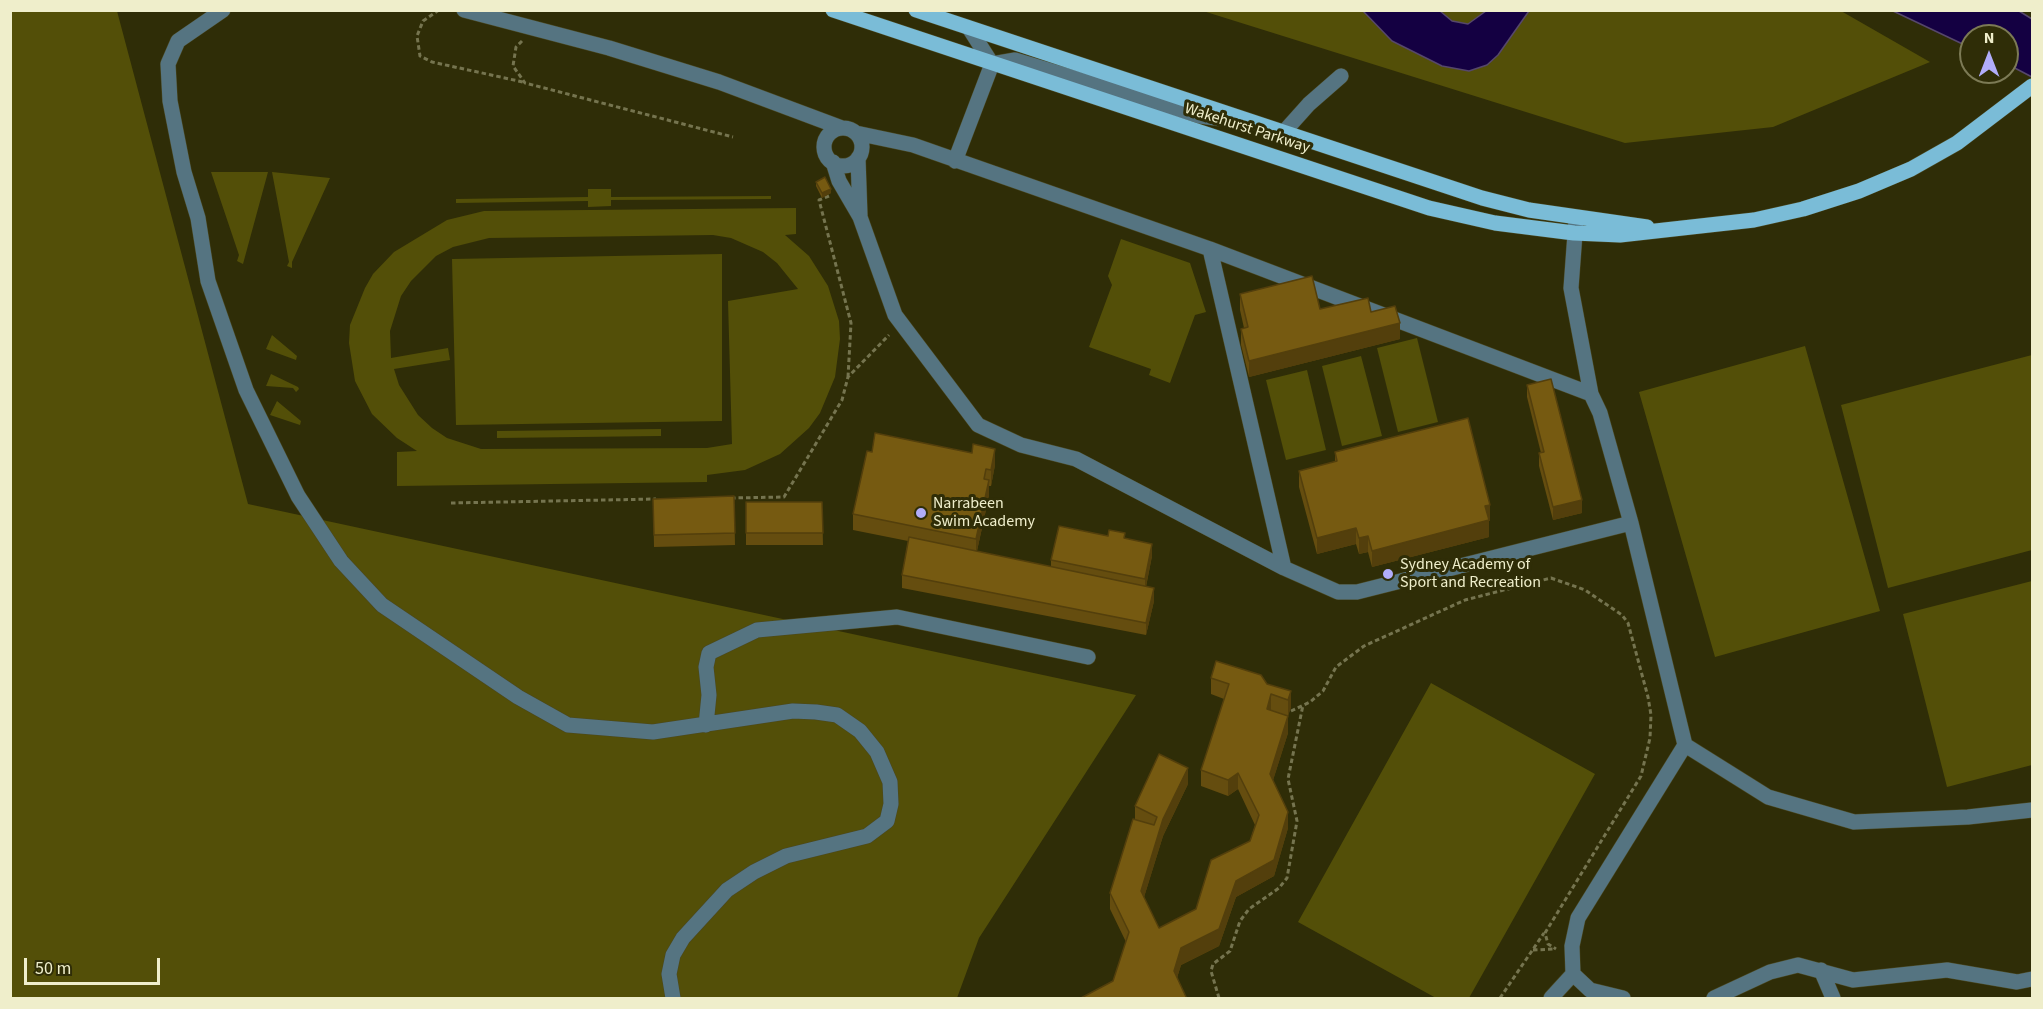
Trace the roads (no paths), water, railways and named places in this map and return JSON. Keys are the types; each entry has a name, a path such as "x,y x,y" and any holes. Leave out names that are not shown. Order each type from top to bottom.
{"main road":[{"name":"Wakehurst Parkway","path":"833,10 1429,208 1495,223 1575,226"},
{"name":"Wakehurst Parkway","path":"916,10 1482,198 1575,226 1620,235 1754,220 1803,209 1859,191 1911,169 1957,143 2016,101 2032,86"}],"street":[{"path":"223,10 178,41 168,64 170,101 184,172 198,218 208,281 246,390 298,496 341,561 382,604 518,698 568,724 653,732 793,711 837,715 860,731 877,752 890,782 891,804 886,821 867,836 786,856 754,872 727,890 683,938 673,955 669,974 673,999"},
{"path":"465,10 712,80 849,130 913,145 1210,249 1591,393"},
{"path":"969,28 992,64"},
{"path":"992,64 1015,60 1200,116 1252,123"},
{"path":"955,161 992,64"},
{"path":"1283,133 1309,104 1341,76"},
{"path":"849,130 861,142 859,156 860,217"},
{"path":"849,130 831,132 825,142 826,154 860,217 895,315 978,425 1021,445 1076,459 1284,568 1338,592 1357,592 1631,524"},
{"path":"832,162 849,165 872,146 913,145"},
{"path":"1575,226 1571,288 1591,393 1600,413 1631,524 1685,746 1768,797 1854,822 1968,817 2032,810"},
{"path":"1210,249 1284,568"},
{"path":"706,724 709,695 706,667 710,653 757,630 897,617 1088,657"},
{"path":"1551,999 1573,974 1572,951 1578,918 1685,746"},
{"path":"1714,999 1770,972 1797,965 1853,980 1947,970 2017,982 2032,979"},
{"path":"1821,970 1833,999"},
{"path":"1573,974 1590,990 1623,999"}],"place":[{"name":"Narrabeen Swim Academy","path":"921,513"},
{"name":"Sydney Academy of Sport and Recreation","path":"1388,574"}]}
